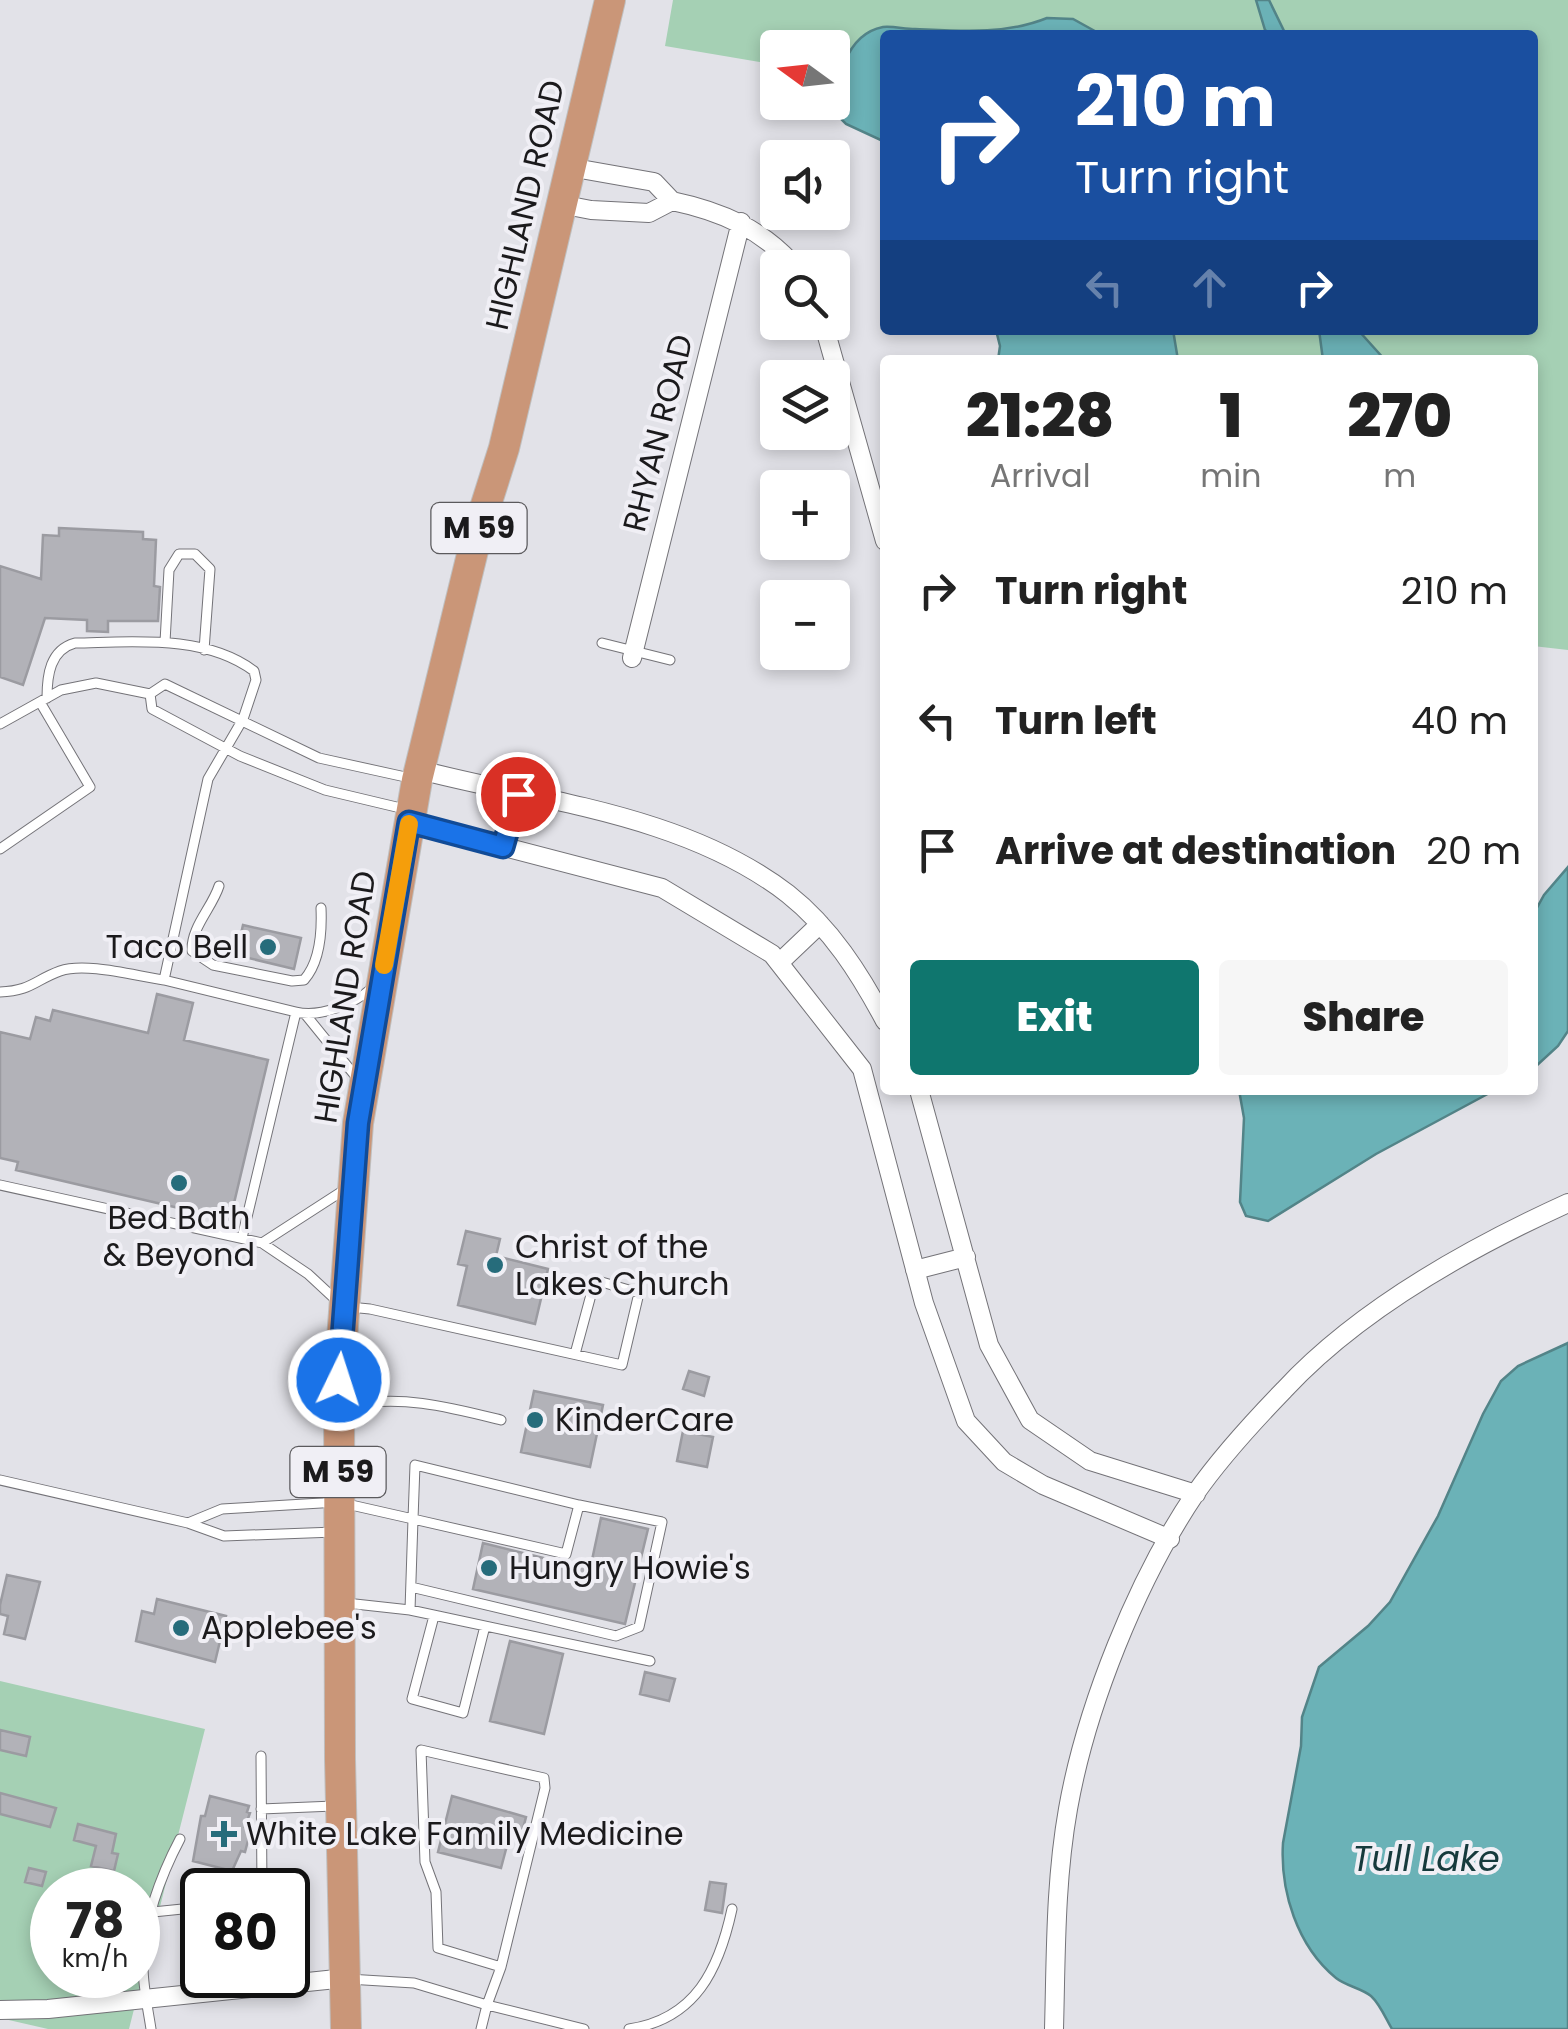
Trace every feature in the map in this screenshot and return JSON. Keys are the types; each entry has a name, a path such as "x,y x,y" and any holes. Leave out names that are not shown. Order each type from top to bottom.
{"highway":[{"name":"HIGHLAND ROAD","path":"346,2029 338,1602 339,1407 352,1185 364,1088 418,775 478,530 504,448 610,0"}],"street":[{"path":"569,166 654,182 672,201 708,208 741,222 777,250"},
{"path":"560,204 649,214 672,201"},
{"name":"RHYAN ROAD","path":"634,655 741,222"},
{"path":"829,340 880,523"},
{"path":"418,775 662,828 725,857 787,894 820,924 861,976 880,1012"},
{"path":"503,847 518,794"},
{"path":"410,816 503,847 662,888 772,954 862,1069 915,1270 966,1422 1004,1462 1043,1485 1170,1539"},
{"path":"779,963 820,924"},
{"path":"920,1095 990,1345 1030,1420 1090,1460 1196,1494"},
{"path":"1054,2029 1062,1858 1080,1757 1123,1631 1196,1494 1285,1388 1342,1338 1456,1259 1568,1203"},
{"path":"915,1270 966,1257"},
{"path":"0,2010 346,1978"}],"lane":[{"path":"166,642 171,566 179,554 195,554 210,568 204,650"},
{"path":"0,849 90,787 43,700 51,666 62,646 166,642 236,659 254,670 256,680 243,719 208,779 164,980"},
{"path":"602,644 634,655 670,660"},
{"path":"0,724 61,690 96,683 150,694 166,684 319,758 418,775"},
{"path":"150,694 152,709 228,749 324,790 410,816"},
{"path":"220,886 192,938 192,951 213,964 229,968 304,980 315,960 321,908"},
{"path":"0,992 32,987 61,971 79,968 164,980 300,1013 360,998 382,979"},
{"path":"300,1013 334,1047 364,1088"},
{"path":"242,1238 300,1013"},
{"path":"0,1184 262,1243 308,1274 344,1306 622,1365 639,1292 596,1280 575,1354"},
{"path":"262,1243 352,1185"},
{"path":"339,1407 376,1399 396,1400 436,1404 502,1420"},
{"path":"410,1610 415,1465 662,1522 638,1626 616,1636 411,1587"},
{"path":"0,1480 188,1522 224,1536 338,1517"},
{"path":"188,1522 222,1509 413,1519 566,1554 579,1505"},
{"path":"338,1602 410,1610 650,1662"},
{"path":"434,1616 412,1699 463,1713 485,1626"},
{"path":"481,2029 502,1967 545,1788 544,1778 421,1750 425,1862 436,1892 438,1948 502,1967"},
{"path":"261,1756 262,1868"},
{"path":"261,1810 341,1806"},
{"path":"160,1887 180,1838"},
{"path":"629,2029 663,2019 690,2002 723,1950 732,1909"},
{"path":"346,1978 414,1983 584,2029"},
{"path":"146,1999 150,2029"}],"green space":[{"path":"673,0 1568,0 1568,650 1538,647 1538,355 1144,355 1141,335 1538,335 1538,30 880,30 880,47 866,80 850,77 850,30 760,30 760,62 665,46"},
{"path":"0,1681 205,1729 160,1907 160,1868 30,1868 30,1998 137,1998 129,2029 48,2029 0,2018"}],"water":[{"path":"1256,0 1269,0 1284,30 1265,30"},
{"path":"1047,18 1073,19 1093,30 990,30"},
{"path":"883,27 933,30 880,30 880,140 842,120 850,120 850,52 860,39"},
{"path":"997,335 1174,335 1177,355 999,355"},
{"path":"1320,335 1362,335 1380,355 1322,355"},
{"path":"1568,867 1568,1031 1538,1064 1538,906"},
{"path":"1240,1095 1486,1095 1376,1154 1268,1221 1246,1216 1240,1202 1244,1118"},
{"name":"Tull Lake","path":"1568,1343 1568,2029 1392,2029 1371,1996 1340,1981 1322,1965 1301,1934 1288,1898 1283,1843 1301,1746 1302,1717 1319,1667 1390,1602 1438,1516 1501,1381 1518,1366"}],"building":[{"path":"59,528 143,532 143,539 156,540 154,586 160,587 158,621 108,621 108,632 87,631 87,620 45,618 23,685 0,677 0,566 41,579 43,535 59,536"},
{"name":"Taco Bell","path":"243,925 301,938 294,969 236,955"},
{"path":"157,994 193,1003 184,1040 268,1060 230,1220 16,1170 18,1162 0,1158 0,1032 30,1039 36,1017 50,1021 53,1010 148,1033"},
{"path":"466,1231 500,1239 496,1256 548,1269 535,1324 458,1305 467,1266 458,1264"},
{"path":"689,1371 709,1377 704,1396 683,1389"},
{"path":"534,1391 603,1405 590,1467 521,1452"},
{"path":"683,1431 713,1437 707,1467 677,1461"},
{"path":"601,1518 648,1529 625,1624 473,1589 483,1543 580,1567 592,1560"},
{"path":"7,1575 40,1582 25,1639 4,1634 8,1616 0,1614 0,1605"},
{"name":"Applebee's","path":"157,1599 226,1616 215,1662 136,1641 142,1611 154,1614"},
{"path":"510,1641 563,1654 544,1734 490,1721"},
{"path":"645,1672 675,1679 669,1701 640,1694"},
{"path":"0,1730 30,1737 26,1756 0,1750"},
{"path":"0,1793 56,1808 50,1827 0,1814"},
{"name":"White Lake Family Medicine","path":"210,1796 249,1806 245,1827 251,1829 245,1852 241,1851 233,1868 193,1861 201,1816 205,1816"},
{"path":"452,1796 526,1817 520,1840 509,1838 501,1868 438,1852"},
{"path":"78,1824 116,1834 112,1853 118,1854 115,1868 91,1866 96,1846 74,1840"},
{"path":"710,1882 726,1884 722,1913 705,1910"}],"slow traffic":[{"path":"384,965 409,824"}],"place":[{"name":"Taco Bell","path":"268,947"},
{"name":"Bed Bath & Beyond","path":"179,1183"},
{"name":"Christ of the Lakes Church","path":"495,1265"},
{"name":"KinderCare","path":"535,1420"},
{"name":"Hungry Howie's","path":"489,1568"},
{"name":"Applebee's","path":"181,1628"},
{"name":"White Lake Family Medicine","path":"224,1834"}],"route":[{"path":"339,1380 358,1123 409,822 503,847 518,794"}]}
